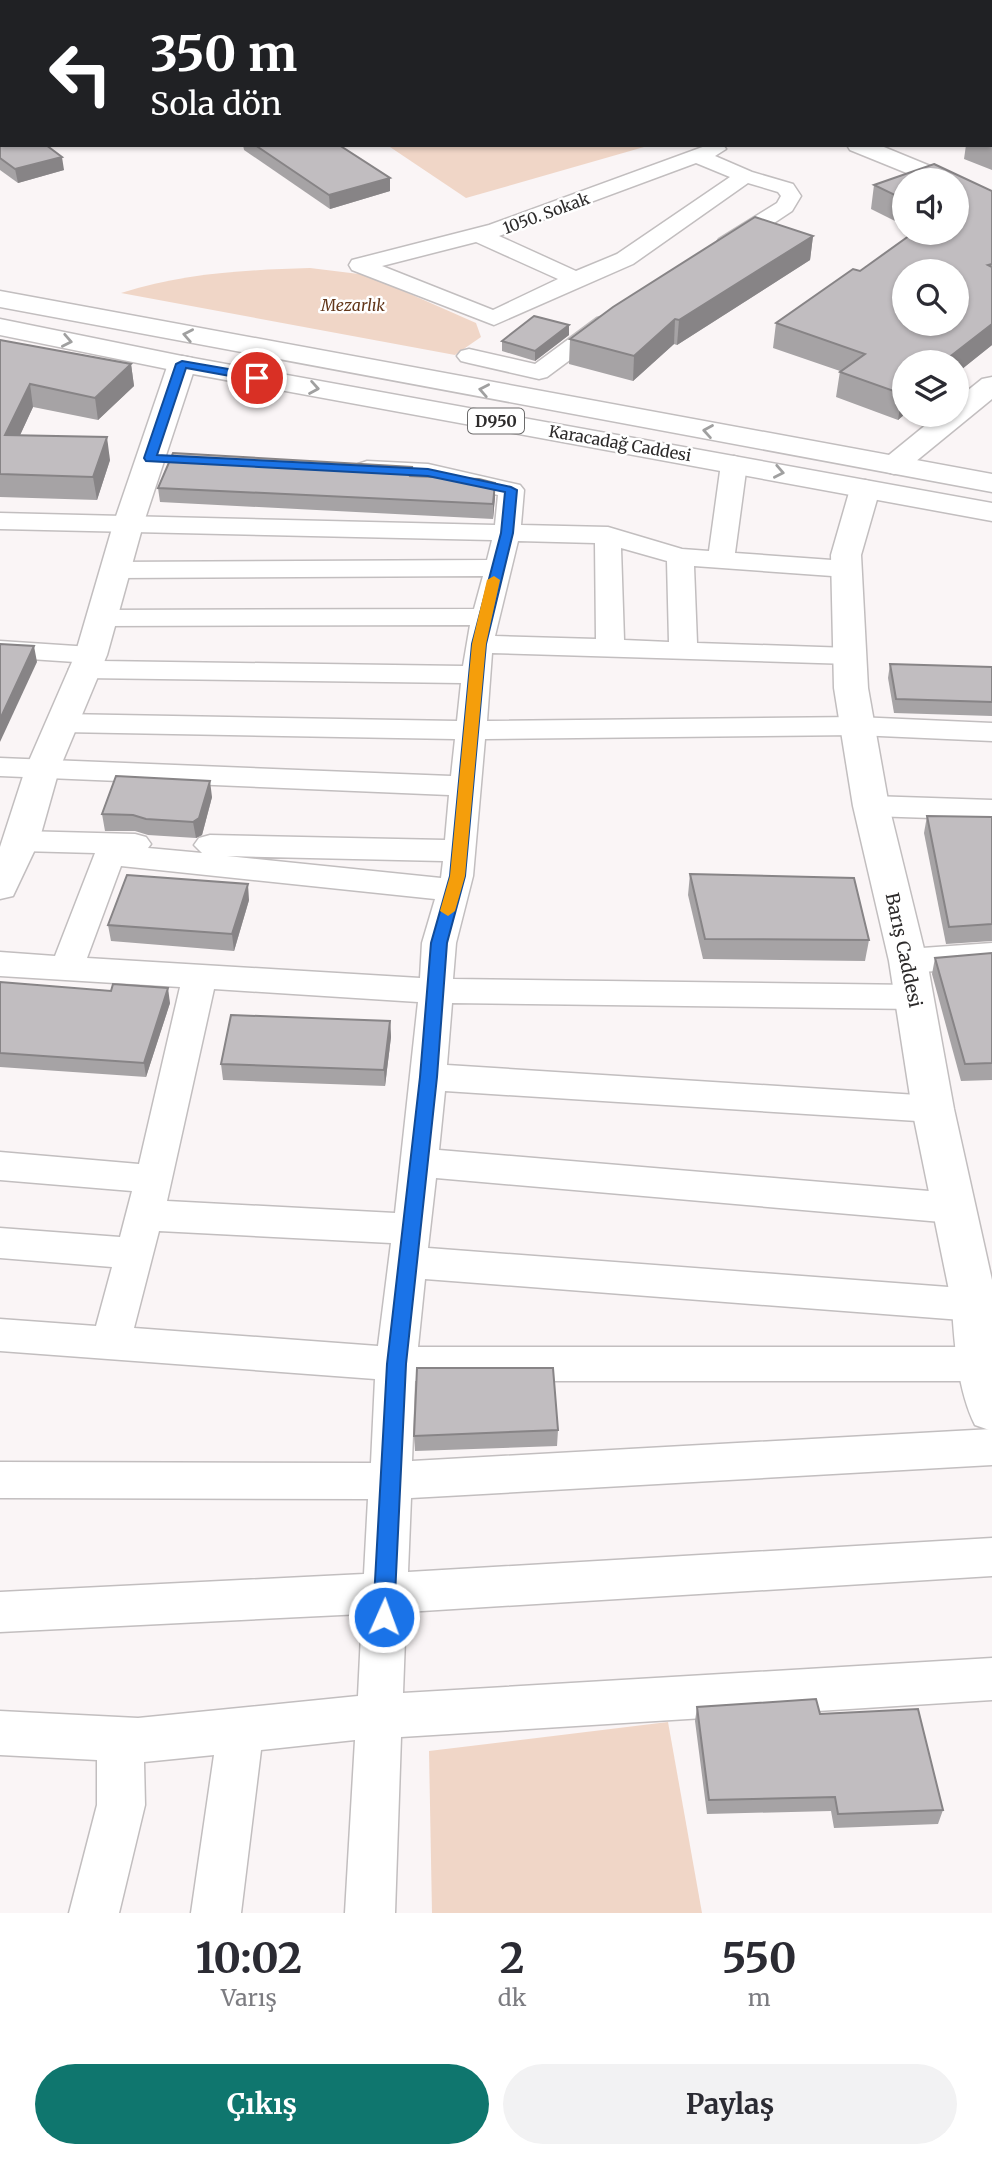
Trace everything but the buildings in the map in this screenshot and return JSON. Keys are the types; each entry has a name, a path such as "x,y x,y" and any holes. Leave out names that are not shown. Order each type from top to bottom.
{"main road":[{"path":"863,147 915,168"},
{"name":"Karacadağ Caddesi","path":"0,299 879,477 992,512"},
{"name":"Karacadağ Caddesi","path":"2,330 734,464 879,477 992,483"},
{"path":"0,887 22,841 42,771 87,662 128,524 164,459 182,364"},
{"path":"969,403 992,384"},
{"path":"879,477 940,427"},
{"name":"Barış Caddesi","path":"879,477 846,555 850,688 871,806 912,979 933,1109 981,1332 992,1411"}],"street":[{"name":"1050. Sokak","path":"494,318 360,265 478,235 572,204 721,147"},
{"path":"696,156 745,176 786,188 791,196 785,207 715,252"},
{"path":"625,310 539,372 469,356 495,329 494,318 625,259 745,176"},
{"path":"478,235 576,279"},
{"path":"721,562 734,464"},
{"path":"339,468 428,472 511,490 507,533 482,630 460,851 439,943 429,1077 396,1364 370,1913"},
{"path":"0,521 608,535 681,558 846,569"},
{"path":"608,535 610,648"},
{"path":"681,558 683,650"},
{"path":"114,570 496,568"},
{"path":"101,618 482,630 610,648 850,656"},
{"path":"0,649 87,662 476,675"},
{"path":"62,723 471,730 857,726 992,732"},
{"path":"0,767 42,771 466,786"},
{"path":"871,806 992,810"},
{"path":"22,841 460,851"},
{"path":"67,967 110,855 453,890"},
{"path":"0,964 435,991 912,979 992,955"},
{"path":"111,1342 136,1254 200,975"},
{"path":"429,1077 933,1109"},
{"path":"419,1162 953,1208"},
{"path":"0,1166 154,1179"},
{"path":"144,1215 410,1246 981,1332"},
{"path":"0,1243 136,1254"},
{"path":"0,1335 396,1364 981,1332"},
{"path":"0,1480 389,1481 992,1447"},
{"path":"0,1612 385,1593 992,1557"},
{"path":"0,1733 138,1740 380,1716 992,1679"},
{"path":"216,1913 240,1730"},
{"path":"94,1913 121,1805 120,1739"}],"green space":[{"path":"390,147 644,147 466,198"},
{"name":"Mezarlık","path":"310,268 367,275 476,323 481,337 455,355 121,293 191,277"},
{"path":"668,1722 702,1913 432,1913 429,1751"}],"slow traffic":[{"path":"448,911 457,876 479,644 494,580"}],"route":[{"path":"257,378 182,364 150,458 428,472 511,490 507,533 496,568 479,644 457,876 439,943 429,1077 396,1364 384,1617"}]}
